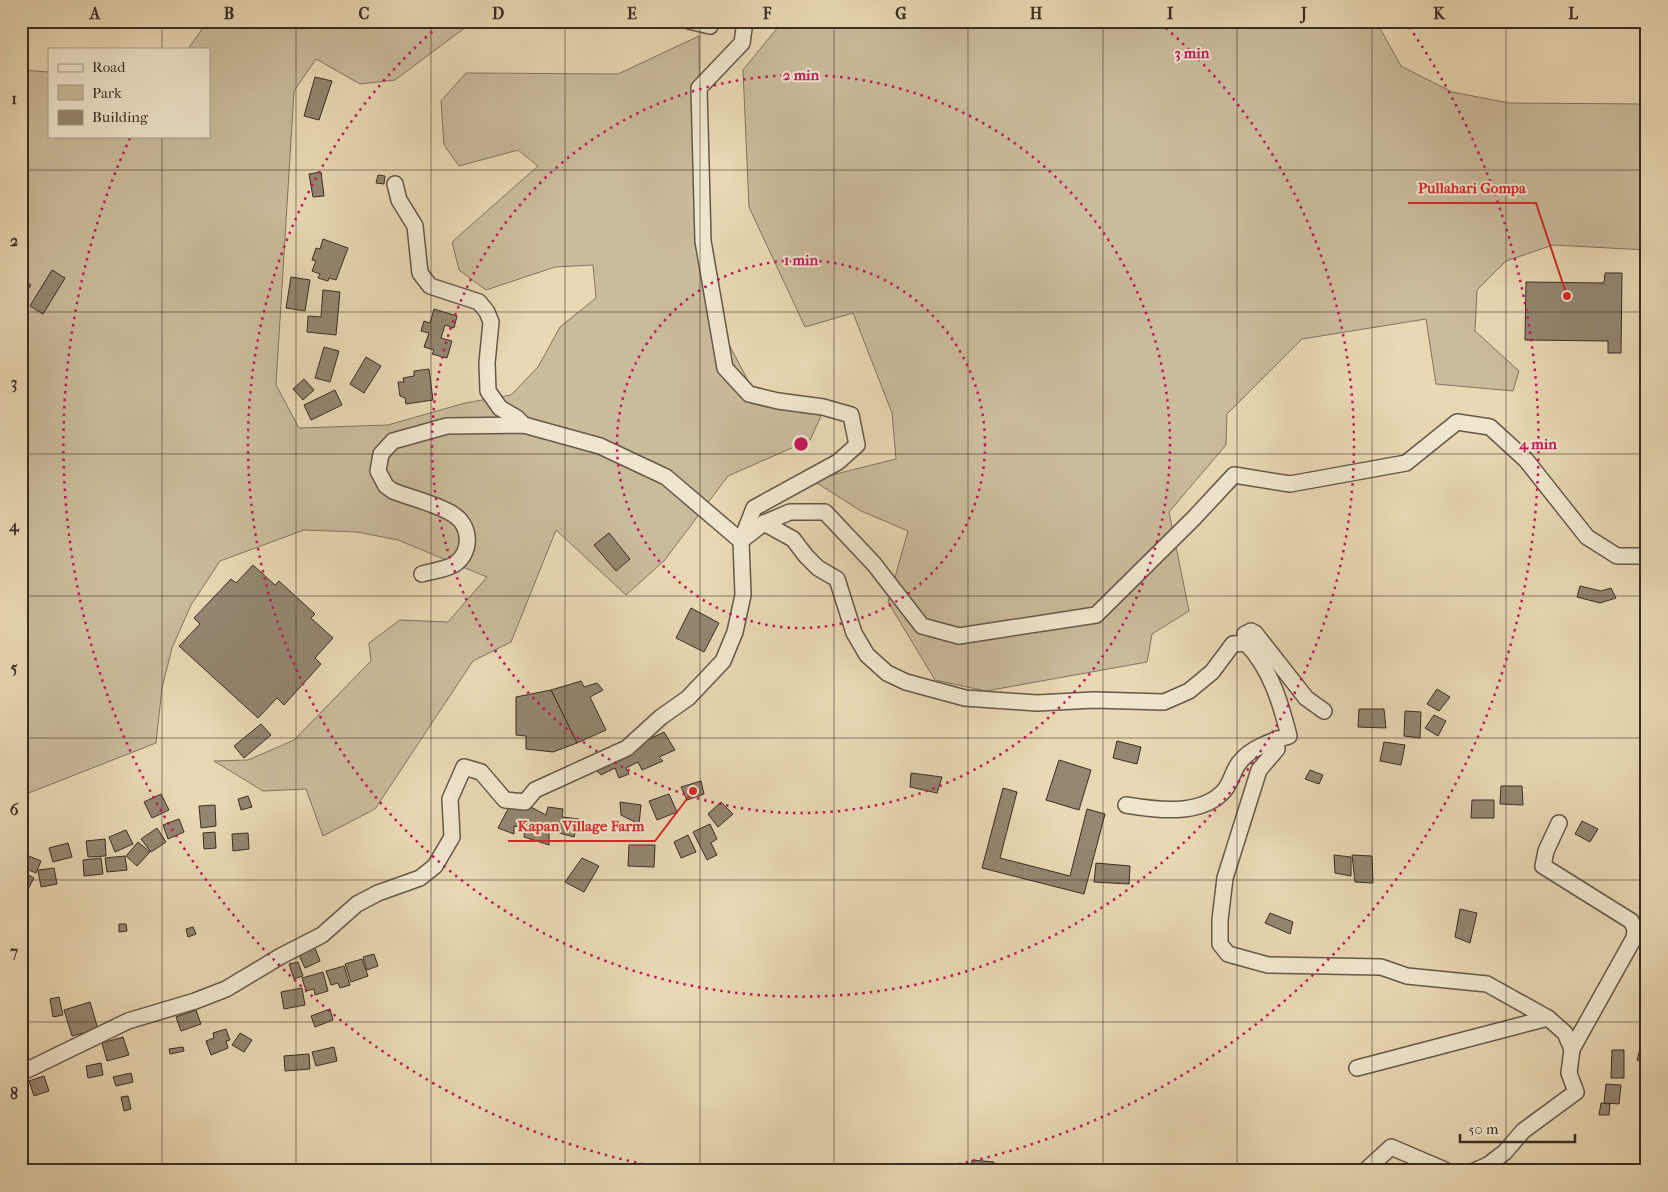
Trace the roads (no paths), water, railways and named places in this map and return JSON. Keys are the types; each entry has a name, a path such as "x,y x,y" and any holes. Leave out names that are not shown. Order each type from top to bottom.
{"street":[{"path":"690,21 710,26 713,21"},
{"path":"21,1073 128,1021 187,1004 226,989 281,956 322,935 357,904 378,893 420,878 434,866 452,837 450,799 464,766 481,772 505,800 525,802 535,790 627,748 661,717 688,698 723,661 735,632 744,596 740,540 754,508 838,462 857,445 851,415 823,407 778,401 749,394 725,368 703,240 699,88 742,43 745,21"},
{"path":"395,184 399,200 415,226 420,273 430,286 479,302 487,312 491,322 486,363 488,391 500,408 517,418 524,425"},
{"path":"740,540 764,524 790,512 825,512 874,564 922,626 959,636 1096,615 1194,518 1234,475 1290,484 1406,463 1457,422 1490,427 1526,460 1587,537 1617,556 1647,556"},
{"path":"422,574 449,567 457,562 467,546 465,527 452,513 393,491 386,486 378,471 381,454 393,442 447,426 524,425 600,446 666,477 740,540"},
{"path":"764,524 793,538 806,556 818,568 837,579 854,633 867,656 887,673 906,682 965,698 1037,703 1094,700 1164,702 1189,691 1212,672 1233,644 1246,643"},
{"path":"1126,805 1153,810 1177,810 1196,806 1216,798 1230,782 1239,763 1252,750 1276,739 1289,736 1279,698 1266,668 1246,643 1245,634 1255,633 1306,698 1324,711"},
{"path":"1276,739 1277,749 1259,770 1252,788 1243,827 1225,878 1220,920 1220,944 1228,954 1268,965 1381,967 1407,976 1487,984 1548,1018 1565,1033 1572,1049"},
{"path":"1485,1169 1505,1152 1523,1131 1576,1092 1570,1073 1572,1049 1634,938 1635,929 1631,921 1543,866 1546,851 1559,823"},
{"path":"1357,1068 1548,1018"},
{"path":"1365,1171 1391,1148 1447,1171"}],"place":[{"name":"Pullahari Gompa","path":"1567,296"},
{"name":"Kapan Village Farm","path":"693,791"}]}
